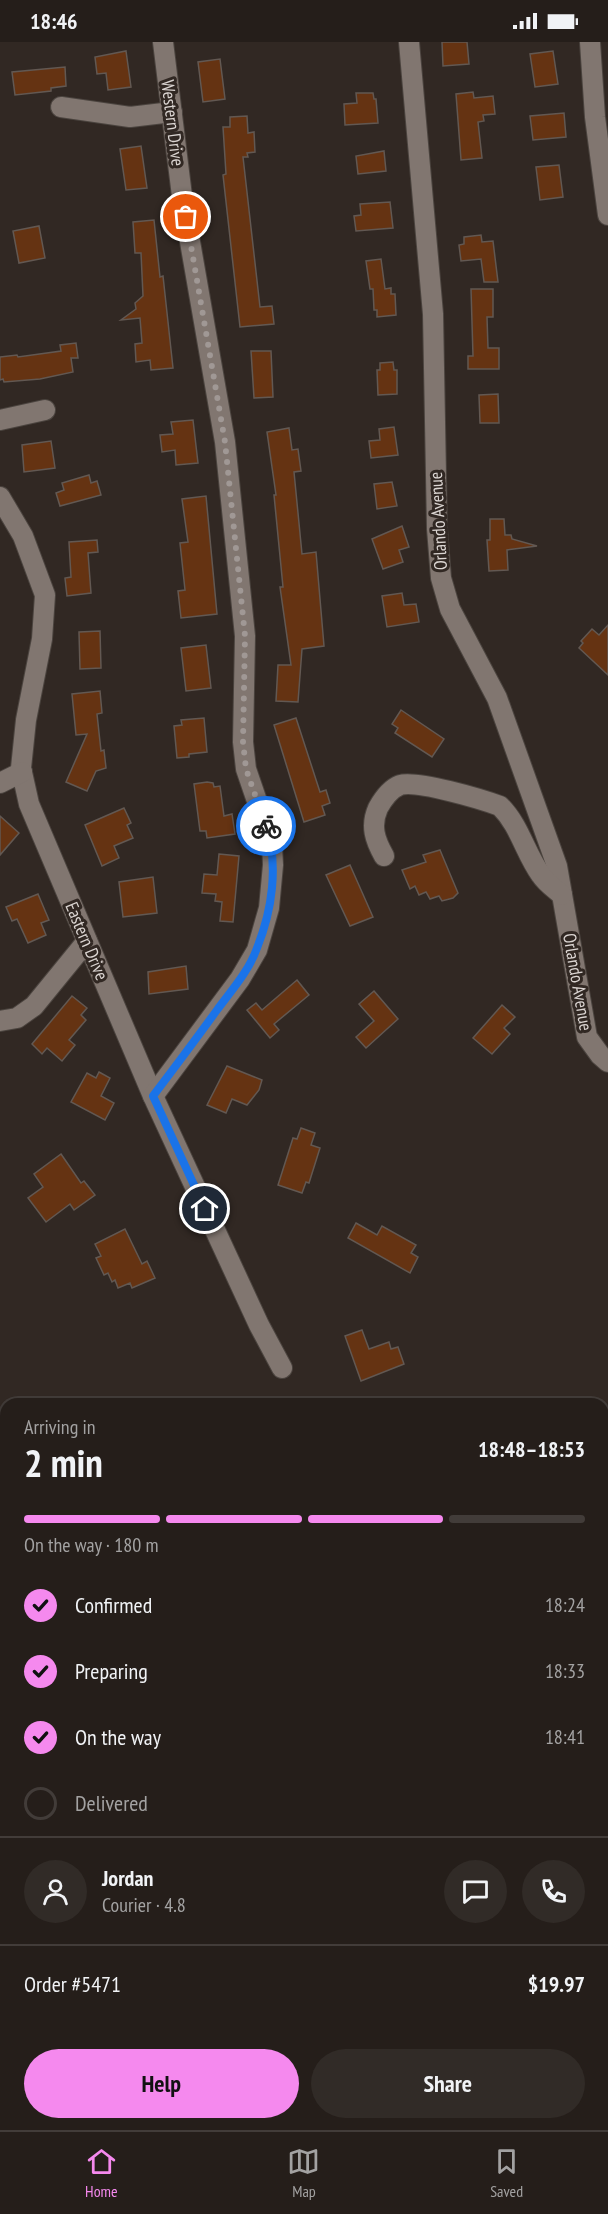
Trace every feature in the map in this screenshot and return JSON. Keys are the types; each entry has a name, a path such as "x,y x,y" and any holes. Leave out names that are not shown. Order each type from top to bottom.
{"street":[{"name":"Western Drive","path":"153,1096 240,979 257,950 269,908 273,865 272,845 246,769 243,742 245,636 225,442 182,196 163,42"},
{"name":"Orlando Avenue","path":"409,42 433,314 437,529 441,578 450,609 497,698 557,866 587,1037 592,1046 608,1062"},
{"path":"590,42 595,117 608,215"},
{"path":"61,107 130,117 172,112"},
{"path":"0,420 45,410"},
{"name":"Eastern Drive","path":"0,497 23,536 45,595 42,639 26,720 22,772 29,804 153,1096 259,1326 282,1368"},
{"path":"0,783 22,772"},
{"path":"384,856 376,843 374,831 374,819 378,809 393,789 402,785 416,784 500,806 509,815 521,834 542,877 562,895"},
{"path":"0,1021 16,1018 34,1006 87,941"}],"building":[{"path":"442,42 467,42 469,64 443,66"},
{"path":"126,51 131,87 108,90 106,73 97,74 95,57"},
{"path":"553,51 558,84 535,87 530,54"},
{"path":"220,59 225,99 203,102 198,62"},
{"path":"65,67 66,86 51,88 51,91 15,95 12,72"},
{"path":"473,92 474,98 493,96 495,114 483,115 484,121 478,122 482,158 461,160 456,94"},
{"path":"356,93 373,93 376,99 378,123 345,125 344,104 357,103"},
{"path":"564,113 566,137 533,140 530,116"},
{"path":"247,116 248,133 254,132 255,152 247,153 248,157 243,157 260,307 272,306 274,324 240,327 223,175 226,174 223,127 230,127 230,117"},
{"path":"141,146 147,188 126,190 120,149"},
{"path":"384,151 386,171 358,174 356,156"},
{"path":"559,165 563,197 540,200 536,167"},
{"path":"390,202 393,228 356,231 354,216 361,215 360,204"},
{"path":"154,220 173,368 151,370 150,360 136,362 135,344 142,343 140,318 121,320 136,309 135,303 143,296 141,253 135,253 133,222"},
{"path":"39,226 45,258 19,263 13,231"},
{"path":"481,235 482,242 493,241 498,282 484,282 481,259 461,261 459,245 464,244 464,237"},
{"path":"381,259 385,289 391,288 391,294 395,294 396,315 377,317 366,261"},
{"path":"471,289 493,289 493,317 487,317 488,348 499,348 499,369 468,369 468,356 473,356"},
{"path":"76,343 78,358 71,358 73,372 40,379 4,382 3,379 0,380 0,357 61,351 60,345"},
{"path":"251,351 271,351 273,397 254,398"},
{"path":"393,362 394,370 397,370 397,394 378,395 377,370 380,370 380,363"},
{"path":"498,394 499,423 480,423 479,395"},
{"path":"193,420 198,463 176,465 175,450 162,452 160,435 173,434 171,422"},
{"path":"394,427 398,455 371,458 369,441 380,440 379,429"},
{"path":"289,428 292,450 298,449 301,471 294,472 302,554 316,552 324,646 302,649 298,702 276,701 278,665 291,665 280,587 283,587 274,495 276,495 267,432"},
{"path":"51,441 55,468 24,472 22,445"},
{"path":"89,475 91,483 97,481 101,495 60,506 56,493 64,490 62,483"},
{"path":"392,482 397,506 377,509 374,484"},
{"path":"206,496 217,614 181,618 178,591 185,590 180,543 188,542 182,499"},
{"path":"490,519 504,519 505,535 511,535 512,539 537,546 507,550 508,570 489,571 487,540 490,540"},
{"path":"402,526 409,547 399,550 403,562 383,569 372,539"},
{"path":"97,540 98,552 88,553 91,593 67,596 65,578 71,577 69,542"},
{"path":"402,593 404,605 416,604 419,622 387,627 382,596"},
{"path":"608,625 608,675 579,648 583,643 581,641 592,629 599,635"},
{"path":"100,631 101,668 80,669 79,632"},
{"path":"206,645 211,688 186,691 181,648"},
{"path":"100,691 102,713 97,714 101,751 104,750 106,768 96,771 87,791 66,782 87,734 76,735 72,694"},
{"path":"401,710 444,739 432,757 395,733 398,728 392,724"},
{"path":"204,718 207,752 177,758 174,726 182,725 181,720"},
{"path":"296,718 320,792 326,790 330,803 322,806 325,815 304,822 274,725"},
{"path":"213,783 214,787 220,786 224,816 232,814 235,834 207,838 206,831 200,831 194,784"},
{"path":"124,808 131,823 127,825 133,838 114,846 119,858 102,866 85,825"},
{"path":"0,816 19,833 0,855"},
{"path":"440,850 458,893 453,898 442,901 439,896 430,899 426,892 419,895 415,886 410,889 402,870 426,862 423,855"},
{"path":"219,854 239,856 233,922 220,921 222,902 215,901 216,894 202,893 204,874 217,875"},
{"path":"350,865 373,917 350,926 326,875"},
{"path":"153,877 157,913 123,917 119,882"},
{"path":"38,894 49,920 41,923 46,935 28,943 17,919 12,921 6,907"},
{"path":"186,966 188,989 149,994 148,972"},
{"path":"297,980 309,995 274,1024 279,1030 270,1038 247,1010 256,1003 262,1010"},
{"path":"374,991 398,1019 366,1048 356,1037 374,1021 359,1004"},
{"path":"72,996 87,1008 81,1015 86,1020 69,1040 75,1045 62,1061 47,1048 42,1054 32,1044"},
{"path":"502,1005 515,1017 504,1028 510,1034 492,1054 473,1038"},
{"path":"227,1066 262,1080 259,1090 247,1105 232,1099 226,1113 207,1105"},
{"path":"99,1072 110,1078 101,1096 114,1103 105,1120 71,1102 87,1073 96,1078"},
{"path":"301,1128 315,1133 311,1145 320,1148 309,1183 306,1182 302,1193 278,1185 293,1138 297,1139"},
{"path":"61,1154 81,1183 84,1181 95,1195 74,1210 70,1204 46,1222 28,1198 43,1187 34,1174"},
{"path":"356,1223 377,1235 382,1226 416,1245 411,1253 418,1257 410,1273 348,1238"},
{"path":"125,1229 142,1264 147,1261 155,1278 132,1288 130,1283 118,1288 115,1280 112,1282 108,1273 104,1275 96,1258 101,1256 95,1244"},
{"path":"362,1330 369,1349 389,1342 391,1349 398,1347 404,1364 361,1381 345,1336"}],"way so far":[{"path":"186,217 225,442 245,636 243,742 246,769 266,826"}],"route":[{"path":"205,1209 153,1096 240,979 257,950 269,908 273,865 272,845 266,826"}]}
